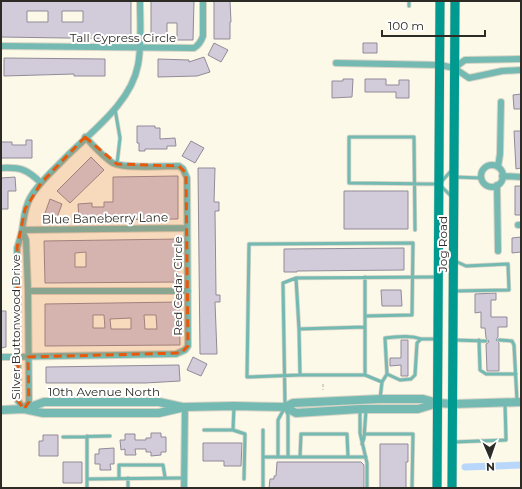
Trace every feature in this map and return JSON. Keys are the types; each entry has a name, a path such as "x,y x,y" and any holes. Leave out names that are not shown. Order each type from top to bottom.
{"main road":[{"name":"Jog Road","path":"437,488 440,1"},
{"name":"Jog Road","path":"452,488 455,1"}],"street":[{"name":"Silver Buttonwood Drive","path":"22,230 26,240 28,291 29,402 24,409 18,401 17,248 22,230 25,209 32,195 41,183 115,108 126,93 138,66 140,1"},
{"name":"Tall Cypress Circle","path":"1,46 194,48 199,46 202,42 203,1"},
{"path":"454,68 465,60 521,59"},
{"path":"336,63 440,64 454,68 469,78 502,71 521,70"},
{"path":"498,167 500,154 501,102"},
{"name":"Red Cedar Circle","path":"1,357 181,353 188,346 188,228 186,173 179,166 127,166 117,164 108,159 85,138"},
{"path":"491,165 498,167 502,173 502,176 502,180 494,187 484,184 481,178 482,171 487,166 491,165"},
{"path":"1,168 21,168 31,173 41,183"},
{"path":"502,176 521,177"},
{"path":"497,185 498,252"},
{"name":"Blue Baneberry Lane","path":"22,230 188,228"},
{"path":"28,291 188,291"},
{"name":"10th Avenue North","path":"285,408 293,403 380,399 423,399 438,403 453,404 519,402"},
{"name":"10th Avenue North","path":"1,410 24,409 44,402 159,402 185,407"},
{"name":"10th Avenue North","path":"24,409 43,414 159,413 185,407 234,406 285,408 296,413 363,409 418,409 438,403"},
{"path":"184,488 185,407"}],"lane":[{"path":"409,1 409,6"},
{"path":"115,108 120,138 117,164"},
{"path":"415,230 414,184 414,137 349,136 349,183 414,184 439,184 451,196 454,202"},
{"path":"439,184 454,166"},
{"path":"454,177 481,178"},
{"path":"365,316 412,315 413,243 249,244 246,377 365,375 382,382"},
{"path":"454,261 466,266 508,264 509,290 454,292"},
{"path":"365,277 365,375"},
{"path":"288,457 288,415 285,408 284,376 283,283 296,278 439,277"},
{"path":"296,278 300,375"},
{"path":"299,329 365,327"},
{"path":"380,399 382,382 387,374 385,338 402,336 421,339 438,338"},
{"path":"387,374 400,380 411,379 414,375 417,343 421,339"},
{"path":"453,340 486,340"},
{"path":"479,340 480,370 483,373 516,374"},
{"path":"498,340 512,341 514,345 519,402"},
{"path":"452,442 506,440 505,402"},
{"path":"233,430 234,406"},
{"path":"278,457 278,420 285,408"},
{"path":"362,444 365,434 363,409"},
{"path":"363,409 360,433 368,463 367,488"},
{"path":"204,430 233,430 245,434 244,479"},
{"path":"263,430 263,488"},
{"path":"300,457 301,434 347,434 348,457"},
{"path":"365,434 413,434 412,488"},
{"path":"87,436 87,488"},
{"path":"63,437 110,436"},
{"path":"263,457 366,457"},
{"path":"119,478 119,465 163,465 165,477"},
{"path":"128,478 128,488"},
{"path":"87,479 184,478"}],"path":[{"path":"323,384 323,390"}],"highlighted area":[{"path":"85,137 117,164 179,166 186,173 188,346 181,353 28,357 29,402 24,409 18,401 17,248 25,209 41,183"}],"building":[{"path":"1,1 131,1 131,39 1,37","holes":["27,11 48,11 48,22 27,22","62,11 83,11 83,22 62,22"]},
{"path":"151,1 194,1 193,40 177,40 177,23 167,23 167,40 151,40"},
{"path":"214,1 230,1 230,39 214,39"},
{"path":"214,43 228,50 221,62 208,55"},
{"path":"363,43 377,43 377,53 363,53"},
{"path":"204,57 210,72 197,76 158,77 158,59 189,60 189,62"},
{"path":"4,58 105,59 105,76 74,76 74,74 4,76"},
{"path":"343,79 353,79 352,97 332,98 332,81 343,81"},
{"path":"365,79 386,79 386,85 399,85 399,80 409,80 409,98 396,98 396,92 365,92"},
{"path":"521,94 521,109 514,109 513,95"},
{"path":"137,126 155,126 155,128 160,128 160,139 175,138 176,146 167,146 167,149 145,149 145,151 139,151 139,143 137,143"},
{"path":"514,131 521,131 521,168 516,169"},
{"path":"26,140 32,140 32,158 1,158 1,142 12,142 12,145 26,145"},
{"path":"191,141 204,148 195,163 182,156"},
{"path":"91,157 104,170 70,203 57,191"},
{"path":"198,168 215,168 214,202 219,202 219,211 215,211 216,295 220,295 220,302 215,302 217,354 200,354"},
{"path":"178,176 178,219 79,220 78,204 92,203 92,207 104,207 104,202 113,202 113,177"},
{"path":"15,177 16,191 8,191 8,209 1,209 1,178"},
{"path":"515,186 521,186 521,215 515,215"},
{"path":"344,191 408,191 408,229 344,229"},
{"path":"50,199 62,204 56,220 44,216"},
{"path":"521,237 521,252 512,253 512,238"},
{"path":"178,239 178,282 45,283 44,241","holes":["86,252 86,267 75,267 75,253"]},
{"path":"404,248 404,270 284,272 284,249"},
{"path":"381,290 401,290 402,306 382,306"},
{"path":"496,293 496,300 491,300 491,317 507,317 507,327 498,327 498,337 496,340 499,343 499,371 487,371 486,344 489,341 486,338 485,328 481,328 481,312 475,313 475,294"},
{"path":"179,302 180,345 45,346 45,304","holes":["93,315 104,315 105,328 93,328","144,315 156,315 157,329 145,329","131,318 131,329 111,329 110,319"]},
{"path":"1,311 6,311 6,347 1,348"},
{"path":"401,340 408,340 408,376 401,376 401,365 390,366 390,358 401,358"},
{"path":"193,357 207,364 201,376 187,370"},
{"path":"179,365 180,381 145,383 46,383 46,367"},
{"path":"151,433 161,433 161,437 166,437 166,452 161,452 161,455 151,456 151,452 146,452 146,449 135,449 136,455 125,455 125,449 121,450 120,440 125,440 125,434 135,434 135,440 146,440 146,438 151,438"},
{"path":"43,435 58,435 58,456 39,456 39,441 43,441"},
{"path":"203,443 242,443 241,466 224,466 224,461 203,461"},
{"path":"380,444 408,444 406,488 380,488"},
{"path":"114,448 114,464 110,464 111,470 100,470 100,464 95,464 95,454 99,454 99,449"},
{"path":"63,462 82,462 82,483 63,483"},
{"path":"277,462 361,462 364,465 364,488 269,488 270,479 274,479 274,476 276,476"}],"waterway":[{"path":"465,467 521,465"}]}
